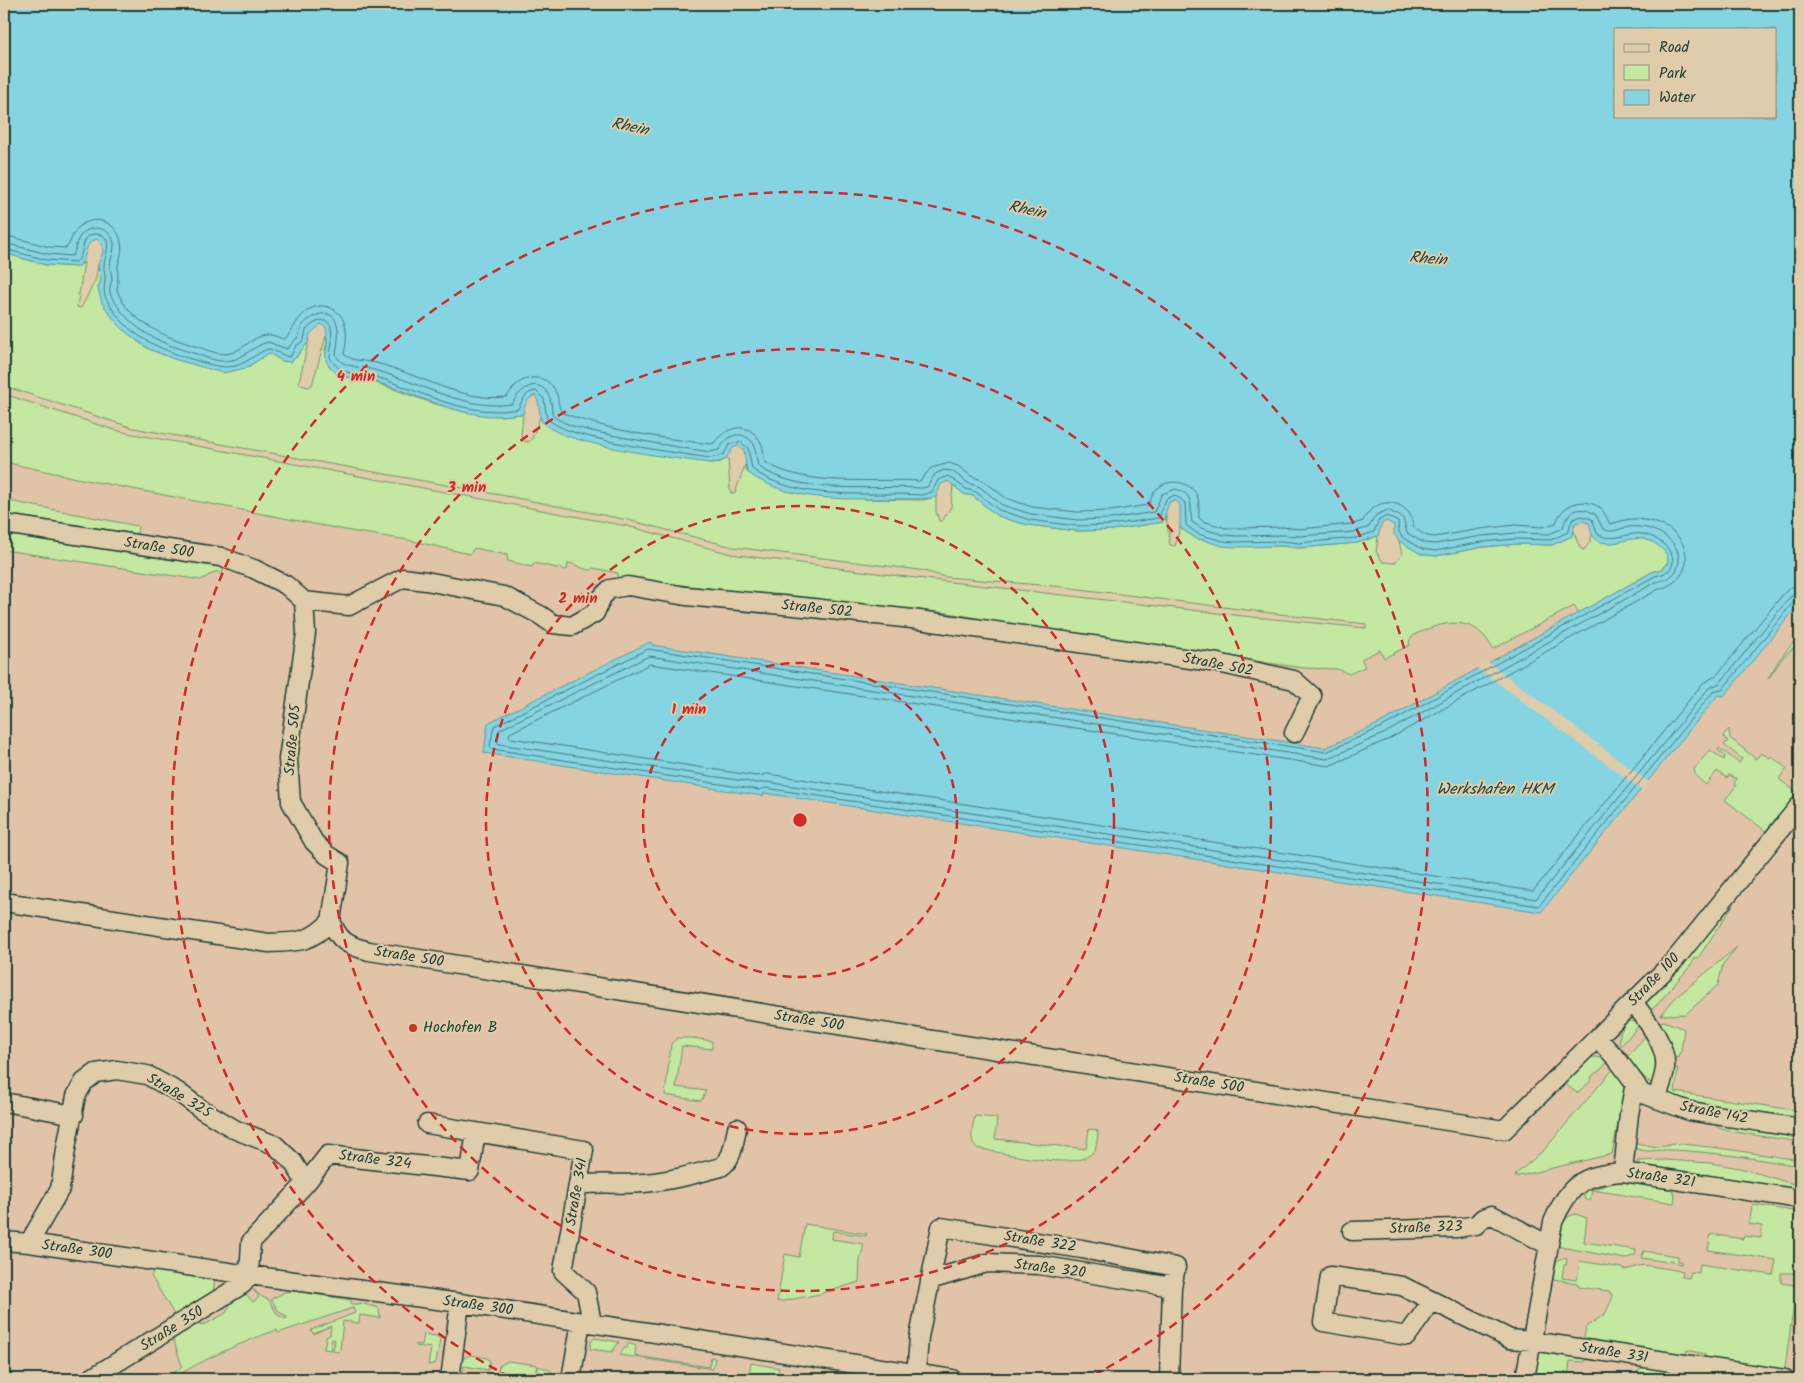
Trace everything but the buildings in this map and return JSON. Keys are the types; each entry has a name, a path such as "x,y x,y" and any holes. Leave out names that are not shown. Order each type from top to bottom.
{"street":[{"name":"Straße 500","path":"4,524 221,557 254,569 286,585 304,601"},
{"name":"Straße 502","path":"304,601 349,606 403,578 426,580 504,596 553,624 572,626 596,613 602,597 610,589 628,586 686,596 912,619 1218,663 1294,680 1312,696 1294,733"},
{"name":"Straße 505","path":"304,601 306,633 293,720 288,774 291,802 302,825 314,842 327,855 340,863 331,921"},
{"name":"Straße 100","path":"1597,1038 1674,961 1800,805"},
{"path":"4,902 269,943 299,942 320,933 331,921"},
{"name":"Straße 500","path":"331,921 337,936 348,944 369,951 1504,1130 1597,1038"},
{"path":"1633,1002 1648,1022 1665,1054 1665,1067 1657,1098"},
{"path":"1597,1038 1617,1059 1635,1083 1629,1114 1623,1172"},
{"name":"Straße 325","path":"29,1243 60,1189 76,1096 84,1082 96,1073 117,1070 147,1075 178,1092 201,1109 236,1130 275,1145 293,1162 306,1183"},
{"name":"Straße 142","path":"1635,1083 1641,1093 1689,1111 1800,1128"},
{"path":"4,1102 74,1114"},
{"name":"Straße 341","path":"427,1124 584,1150 563,1271 586,1292 587,1322"},
{"path":"578,1185 662,1181 720,1167 727,1163 731,1154 737,1128"},
{"name":"Straße 324","path":"249,1275 251,1242 306,1183 328,1155 470,1171 476,1132"},
{"name":"Straße 321","path":"1525,1379 1553,1222 1561,1204 1570,1191 1582,1181 1602,1174 1623,1172 1800,1198"},
{"name":"Straße 323","path":"1352,1231 1457,1228 1476,1225 1483,1218 1492,1215 1548,1245"},
{"name":"Straße 322","path":"920,1374 918,1364 919,1337 941,1227 1082,1249 1176,1267 1172,1287 1169,1379"},
{"name":"Straße 300","path":"4,1241 460,1303 952,1379"},
{"name":"Straße 320","path":"930,1280 987,1264 1039,1265 1172,1287"},
{"name":"Straße 350","path":"90,1379 243,1284 249,1275"},
{"path":"1432,1301 1407,1336 1323,1322 1330,1276 1402,1286 1510,1339 1532,1341"},
{"path":"450,1379 460,1303"},
{"path":"571,1379 587,1322"},
{"name":"Straße 331","path":"1532,1341 1785,1379"}],"shaded area":[{"path":"4,456 619,573 618,577 707,589 948,613 989,620 988,622 1303,668 1340,668 1346,677 1365,667 1362,659 1380,650 1384,658 1416,634 1429,629 1458,622 1469,625 1484,636 1493,648 1575,606 1579,614 1380,723 1325,748 484,753 763,796 764,793 1541,912 1718,695 1724,696 1800,604 1800,1379 4,1379"}],"green space":[{"path":"4,253 46,265 78,267 84,262 77,307 81,308 96,279 98,265 101,280 98,288 137,341 149,349 174,359 189,363 246,368 269,353 282,361 297,357 300,349 308,343 299,382 301,385 308,387 312,385 326,336 325,350 345,377 371,381 432,403 465,412 500,416 523,414 521,436 523,441 528,442 532,439 540,417 543,423 604,445 710,463 721,462 728,458 731,493 735,493 745,465 747,472 865,499 923,500 936,497 936,511 939,521 942,521 951,507 953,485 964,494 973,496 996,515 1029,525 1077,531 1112,530 1163,522 1166,516 1170,545 1175,546 1180,528 1197,539 1213,543 1299,548 1357,543 1378,536 1376,552 1383,562 1395,563 1402,554 1399,541 1421,554 1436,556 1483,547 1517,544 1552,545 1572,536 1574,531 1581,549 1584,550 1590,542 1592,535 1597,539 1612,541 1638,538 1656,543 1661,547 1665,551 1668,562 1661,569 1654,571 1579,614 1574,606 1493,649 1484,636 1471,626 1456,623 1441,625 1416,634 1409,641 1410,645 1384,658 1380,650 1363,658 1365,667 1349,674 1337,669 1303,668 988,622 988,620 948,613 660,583 618,577 618,573 593,568 588,570 568,563 567,570 534,563 532,567 508,561 507,555 474,548 470,554 408,540 356,532 81,479 4,462 4,394 111,429 133,434 627,526 731,554 899,576 1243,616 1366,628 1366,624 1064,587 946,577 920,570 733,547 628,520 133,428 4,386"},
{"path":"4,500 138,526 137,534 4,514"},
{"path":"4,534 219,567 223,569 222,576 217,571 201,580 4,550"},
{"path":"1800,634 1800,642 1784,656 1768,679 1779,660"},
{"path":"1729,729 1730,738 1756,759 1761,753 1770,758 1771,756 1787,769 1779,779 1799,794 1768,833 1725,800 1736,786 1734,783 1737,779 1729,775 1727,778 1717,771 1706,785 1695,774 1694,769 1710,750 1724,760 1725,756 1718,750 1719,748 1739,763 1742,759 1724,745 1728,741 1723,736"},
{"path":"1734,904 1698,958 1695,958 1656,1006 1649,1011 1645,1000 1723,911"},
{"path":"1737,947 1723,964 1718,985 1686,1014 1661,1015 1674,999"},
{"path":"1664,1021 1684,1029 1681,1052 1678,1058 1673,1057 1657,1023"},
{"path":"1626,1022 1641,1023 1619,1048 1620,1033"},
{"path":"1648,1033 1659,1053 1654,1084 1649,1082 1626,1058"},
{"path":"677,1038 712,1041 712,1049 682,1046 676,1087 706,1091 701,1101 665,1095 671,1044"},
{"path":"1589,1058 1603,1058 1608,1061 1599,1072 1592,1076 1591,1081 1577,1093 1561,1081"},
{"path":"1614,1068 1624,1080 1625,1088 1612,1154 1515,1177 1516,1174 1544,1150"},
{"path":"1678,1068 1675,1092 1800,1111 1800,1122 1681,1103 1667,1097 1667,1075"},
{"path":"975,1116 997,1118 995,1139 1086,1149 1089,1129 1097,1130 1095,1151 1083,1158 1059,1161 1030,1158 977,1148 972,1137"},
{"path":"1711,1122 1800,1134 1800,1142 1728,1131 1719,1128"},
{"path":"1631,1142 1657,1147 1673,1143 1719,1148 1800,1160 1800,1166 1704,1152 1647,1151 1631,1146"},
{"path":"1666,1160 1710,1163 1740,1168 1800,1186 1800,1192 1644,1167 1637,1161"},
{"path":"1617,1182 1631,1182 1669,1188 1674,1192 1674,1203 1592,1190 1590,1201 1585,1199 1584,1196 1587,1191"},
{"path":"1754,1205 1800,1212 1800,1273 1781,1273 1781,1283 1794,1285 1796,1289 1784,1374 1705,1362 1705,1354 1687,1350 1685,1359 1583,1344 1586,1327 1605,1314 1613,1297 1609,1291 1579,1287 1577,1283 1553,1279 1556,1261 1562,1258 1567,1259 1562,1278 1577,1280 1580,1261 1625,1270 1643,1265 1683,1271 1682,1277 1689,1278 1691,1272 1699,1273 1700,1264 1773,1275 1776,1260 1708,1250 1711,1234 1743,1239 1744,1236 1761,1238 1762,1226 1749,1224"},
{"path":"1575,1214 1587,1218 1584,1242 1636,1250 1635,1255 1625,1259 1558,1245 1564,1222"},
{"path":"805,1224 867,1234 866,1236 833,1231 832,1239 864,1244 860,1260 859,1282 820,1294 777,1302 785,1254 799,1257"},
{"path":"1644,1251 1678,1256 1678,1261 1681,1261 1681,1264 1672,1262 1672,1260 1668,1262 1641,1258"},
{"path":"154,1270 215,1280 213,1292 175,1316 151,1276"},
{"path":"253,1289 262,1297 268,1299 278,1315 285,1319 287,1316 280,1313 271,1299 285,1292 293,1291 351,1300 351,1304 360,1303 379,1308 380,1318 360,1315 359,1323 343,1321 340,1350 337,1352 333,1351 335,1340 332,1339 330,1350 324,1349 326,1337 330,1335 331,1326 313,1334 311,1330 355,1313 353,1308 278,1333 277,1330 249,1340 171,1379 166,1379 182,1366 173,1338 196,1325 206,1324 226,1313 231,1303 246,1294 253,1302 259,1297"},
{"path":"424,1334 436,1336 440,1339 436,1363 428,1365 431,1348 416,1346 416,1344 422,1345"},
{"path":"594,1338 619,1342 612,1352 590,1349"},
{"path":"628,1343 636,1346 635,1356 709,1367 711,1357 715,1358 713,1369 620,1355 624,1348 627,1348"},
{"path":"1539,1350 1586,1357 1585,1362 1570,1361 1568,1379 1534,1379"},
{"path":"471,1355 487,1358 490,1361 488,1370 464,1366 462,1379 457,1379 462,1361"},
{"path":"508,1361 537,1365 534,1379 533,1376 522,1374 521,1379 518,1379 518,1374 498,1371 499,1366"},
{"path":"751,1363 779,1368 776,1379 749,1374"},
{"path":"1645,1365 1736,1379 1632,1379"},
{"path":"538,1366 550,1370 556,1379 536,1379"},
{"path":"827,1374 863,1379 826,1379"}],"water":[{"path":"4,4 1800,4 1800,603 1724,696 1718,695 1541,912 764,793 763,796 484,753 488,723 650,642 652,645 1325,748 1380,723 1654,571 1660,570 1667,564 1668,558 1663,550 1645,539 1613,543 1597,540 1592,534 1589,523 1582,521 1575,523 1572,536 1552,545 1517,544 1483,547 1436,556 1421,554 1399,541 1394,534 1394,525 1387,521 1382,523 1378,536 1357,543 1299,548 1283,546 1222,546 1197,539 1180,528 1180,504 1175,500 1169,502 1163,522 1112,530 1077,531 1029,525 996,515 973,496 964,494 948,481 941,484 936,497 925,499 844,499 803,495 765,483 747,472 744,450 738,446 733,448 724,460 710,463 623,450 575,439 557,432 544,424 535,395 526,403 523,414 487,416 453,409 372,381 344,376 334,371 326,360 326,327 321,324 310,334 308,343 291,362 282,361 269,353 246,368 223,373 174,359 149,349 127,333 115,321 102,303 98,288 101,280 98,265 103,252 102,243 97,239 89,244 84,259 78,267 46,265 4,253"}],"pier":[{"path":"1487,661 1650,783 1643,791 1476,667"}],"place":[{"name":"Hochofen B","path":"413,1028"}],"water label":[{"name":"Rhein","path":"630,127"},
{"name":"Rhein","path":"1027,210"},
{"name":"Rhein","path":"1428,259"},
{"name":"Werkshafen HKM","path":"1495,789"}]}
